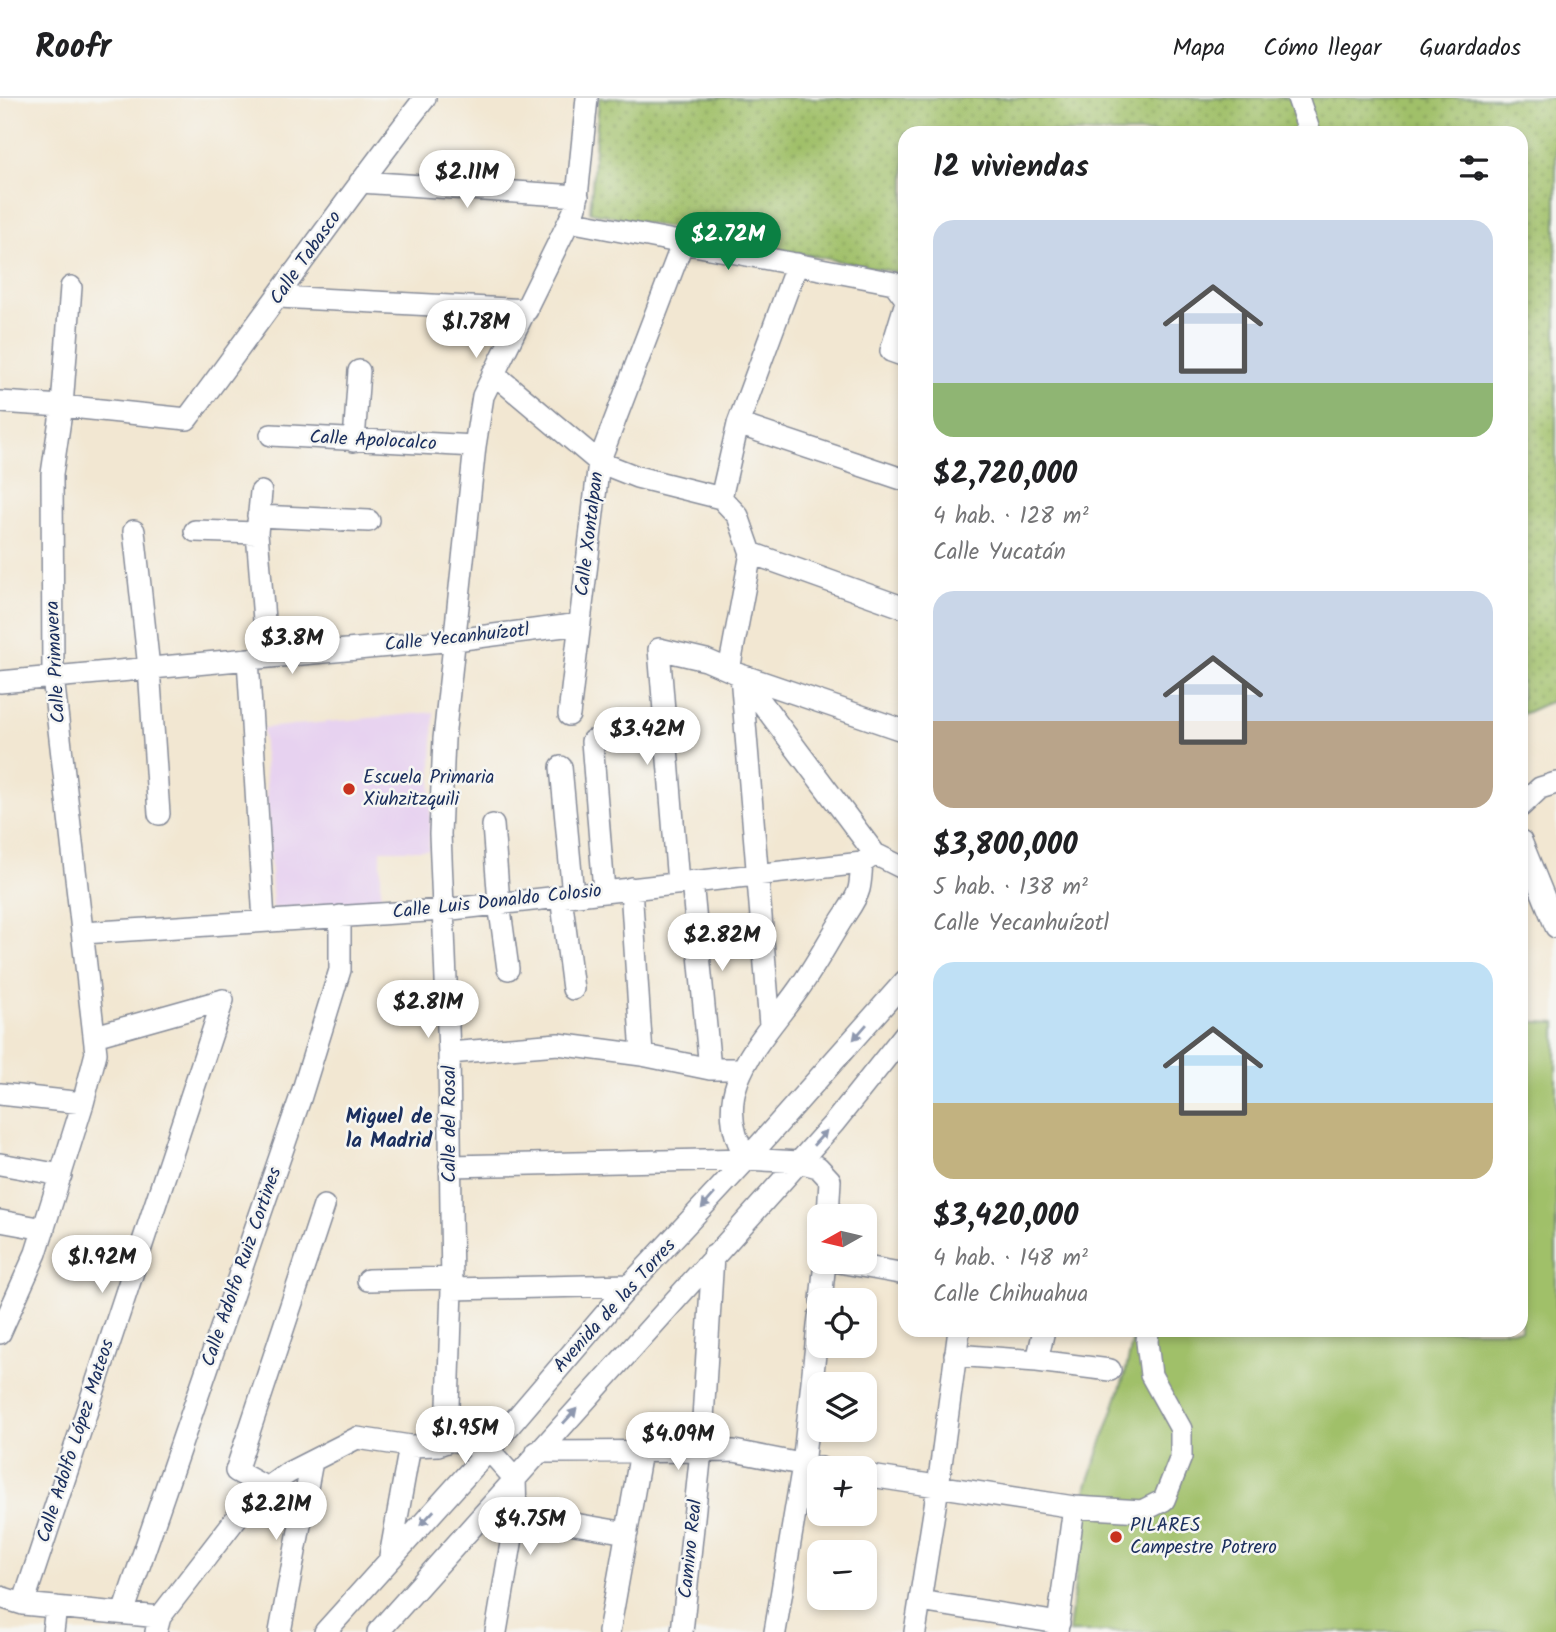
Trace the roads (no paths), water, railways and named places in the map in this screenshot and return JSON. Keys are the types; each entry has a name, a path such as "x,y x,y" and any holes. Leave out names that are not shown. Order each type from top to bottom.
{"street":[{"name":"Calle Tabasco","path":"62,405 187,419 279,297 360,182 425,98"},
{"path":"455,640 475,446 483,396 576,207 587,98"},
{"path":"1298,98 1308,126"},
{"path":"360,182 578,196"},
{"path":"569,221 894,283 898,288"},
{"name":"Calle Xontalpan","path":"569,715 599,462 683,242"},
{"path":"721,498 738,424 797,264"},
{"name":"Calle Primavera","path":"0,1333 36,1254 96,1053 53,677 52,474 62,405 71,287"},
{"path":"279,297 527,310"},
{"path":"354,441 359,371"},
{"path":"493,373 599,462 637,477 721,498 738,516 751,553 735,673 759,875 770,1025"},
{"path":"0,402 62,405"},
{"path":"738,424 898,479"},
{"name":"Calle Apolocalco","path":"271,435 475,446"},
{"path":"261,492 257,525 264,921"},
{"path":"195,531 257,525 369,521"},
{"path":"134,531 149,668 159,814"},
{"path":"751,553 898,606"},
{"name":"Calle Yecanhuízotl","path":"0,682 455,640 580,624"},
{"name":"Calle del Rosal","path":"452,1440 448,1406 452,1284 449,1054 440,834 444,739 455,640"},
{"path":"710,1069 685,882 659,649 706,660 735,673 898,729"},
{"path":"735,673 869,858 898,867"},
{"path":"592,741 604,891"},
{"path":"561,767 573,989"},
{"path":"1528,799 1540,788 1556,783"},
{"path":"493,825 499,903 508,969"},
{"path":"747,1159 737,1143 733,1126 741,1069 770,1025 799,989 859,891 869,858"},
{"name":"Calle Luis Donaldo Colosio","path":"83,933 443,910 759,875 869,858"},
{"path":"1528,858 1556,927"},
{"path":"631,888 642,1055"},
{"name":"Calle Adolfo Ruiz Cortines","path":"123,1613 301,1096 340,970 340,916"},
{"name":"Avenida de las Torres","path":"325,1632 489,1450 630,1285 747,1159 898,989"},
{"name":"Calle Adolfo López Mateos","path":"23,1604 223,1000 94,1036"},
{"name":"Avenida de las Torres","path":"378,1632 834,1123 898,1043"},
{"path":"449,1054 558,1044 642,1055 710,1069 741,1069"},
{"path":"0,1094 83,1103"},
{"path":"450,1166 747,1159 799,1162 818,1167 830,1180 829,1204"},
{"path":"0,1164 61,1175"},
{"path":"267,1488 236,1471 324,1206"},
{"path":"0,1221 44,1229"},
{"name":"Camino Real","path":"682,1632 701,1451 713,1256"},
{"path":"877,1269 898,1273"},
{"path":"369,1280 452,1284 630,1285"},
{"path":"915,1632 958,1337"},
{"path":"1037,1360 1042,1337"},
{"path":"877,1477 1074,1507 1142,1511 1164,1500 1181,1457 1181,1429 1151,1375 1147,1337"},
{"path":"956,1355 1037,1360 1110,1370"},
{"path":"813,1456 817,1358"},
{"path":"0,1597 23,1604 123,1613 158,1625 237,1516 288,1473 357,1438 410,1446 438,1445 452,1440 489,1450 515,1479 516,1514 496,1632"},
{"path":"390,1558 410,1446"},
{"path":"537,1452 734,1451 807,1466"},
{"path":"609,1632 641,1452"},
{"path":"280,1632 312,1461"},
{"path":"775,1632 807,1489"},
{"path":"919,1601 1058,1628 1074,1507"},
{"path":"516,1514 627,1533"},
{"path":"53,1632 56,1607"}],"place":[{"name":"Escuela Primaria Xiuhzitzquili","path":"349,789"},
{"name":"PILARES Campestre Potrero","path":"1116,1537"}],"district":[{"name":"Miguel de la Madrid","path":"389,1129"}]}
